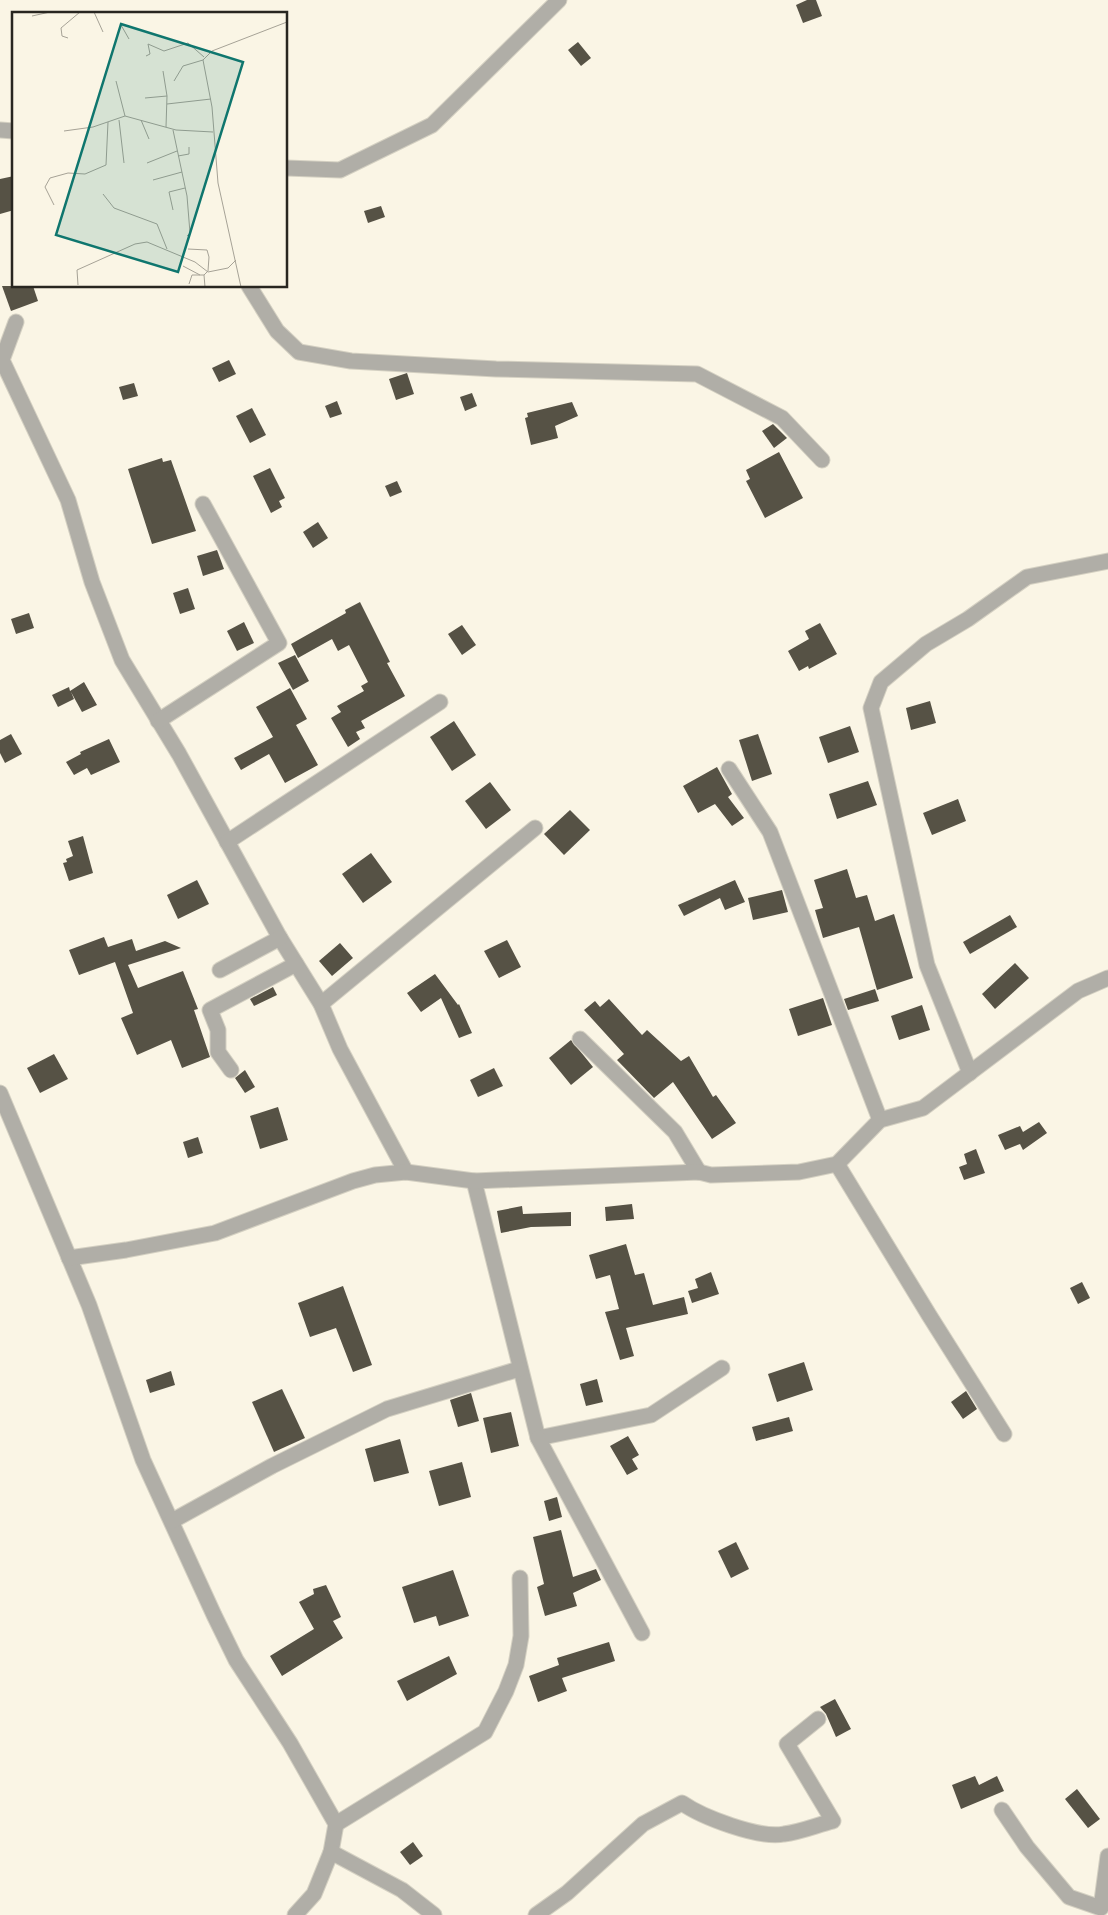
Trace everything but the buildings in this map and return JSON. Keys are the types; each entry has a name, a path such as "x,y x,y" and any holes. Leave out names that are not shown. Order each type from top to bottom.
{"street":[{"path":"288,168 340,170 432,125 559,0"},
{"path":"250,288 277,331 299,352 351,361 496,369 697,374 782,418 822,460"},
{"path":"16,322 2,360 68,500 92,582 122,660 280,938 321,1004 340,1048 406,1172"},
{"path":"158,721 279,643 203,504"},
{"path":"970,1073 926,965 871,708 881,682 926,644 968,619 1027,577 1108,561"},
{"path":"227,842 440,702"},
{"path":"729,769 770,832 880,1120"},
{"path":"321,1004 535,828"},
{"path":"220,970 280,938"},
{"path":"231,1070 218,1052 218,1030 210,1010 296,964"},
{"path":"69,1258 126,1250 215,1233 353,1181 376,1175 406,1172 474,1181 699,1172 711,1175 799,1172 838,1164 880,1120 923,1108 1078,991 1108,978"},
{"path":"580,1039 675,1132 699,1172"},
{"path":"0,1093 89,1305 143,1460 236,1660 290,1743 336,1824 331,1852 314,1894 295,1915"},
{"path":"838,1164 929,1315 1004,1434"},
{"path":"474,1181 519,1369 538,1438 642,1633"},
{"path":"538,1438 651,1415 722,1368"},
{"path":"172,1521 272,1466 387,1409 519,1369"},
{"path":"336,1824 485,1732 506,1691 516,1664 521,1636 520,1578"},
{"path":"536,1915 567,1893 643,1824 682,1803 695,1812 743,1829 782,1835 833,1821 787,1744 818,1719"},
{"path":"1002,1810 1027,1847 1069,1897 1102,1912 1108,1856"},
{"path":"331,1852 402,1890 434,1915"}]}
